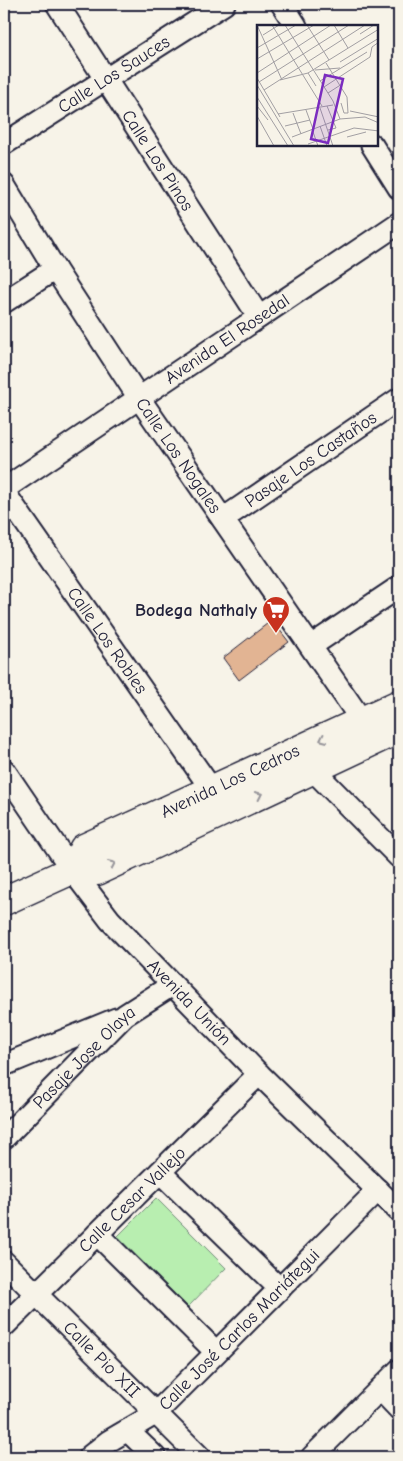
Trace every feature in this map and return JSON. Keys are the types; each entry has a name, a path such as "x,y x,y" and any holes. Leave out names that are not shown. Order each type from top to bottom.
{"street":[{"name":"Calle Los Pinos","path":"57,4 259,317"},
{"name":"Calle Los Sauces","path":"4,144 224,4"},
{"path":"282,4 295,25"},
{"path":"373,146 399,188"},
{"name":"Calle Los Nogales","path":"4,185 55,269 139,398 362,721"},
{"name":"Avenida El Rosedal","path":"4,490 259,317 396,232"},
{"path":"4,302 55,269"},
{"name":"Pasaje Los Castaños","path":"223,519 399,399"},
{"name":"Calle Los Robles","path":"4,490 212,790"},
{"path":"311,646 399,587"},
{"name":"Avenida Los Cedros","path":"72,870 84,848 399,704"},
{"name":"Avenida Los Cedros","path":"4,901 72,870 97,871 399,729"},
{"name":"Avenida Unión","path":"4,770 72,870 110,920 259,1074 399,1211"},
{"path":"312,770 399,857"},
{"name":"Pasaje Jose Olaya","path":"4,1138 125,1015 172,985"},
{"path":"4,1065 125,1015"},
{"name":"Calle Cesar Vallejo","path":"4,1326 259,1074"},
{"path":"160,1172 280,1289"},
{"name":"Calle José Carlos Mariátegui","path":"89,1457 155,1414 378,1190"},
{"path":"97,1234 216,1352"},
{"name":"Calle Pio XII","path":"4,1262 200,1457"},
{"path":"312,1457 399,1370"},
{"path":"380,1389 399,1409"},
{"path":"128,1431 155,1457"}],"green space":[{"path":"156,1198 226,1268 188,1307 117,1237"}],"building":[{"path":"272,620 289,642 239,680 223,658"}],"place":[{"name":"Bodega Nathaly","path":"276,634"}]}
